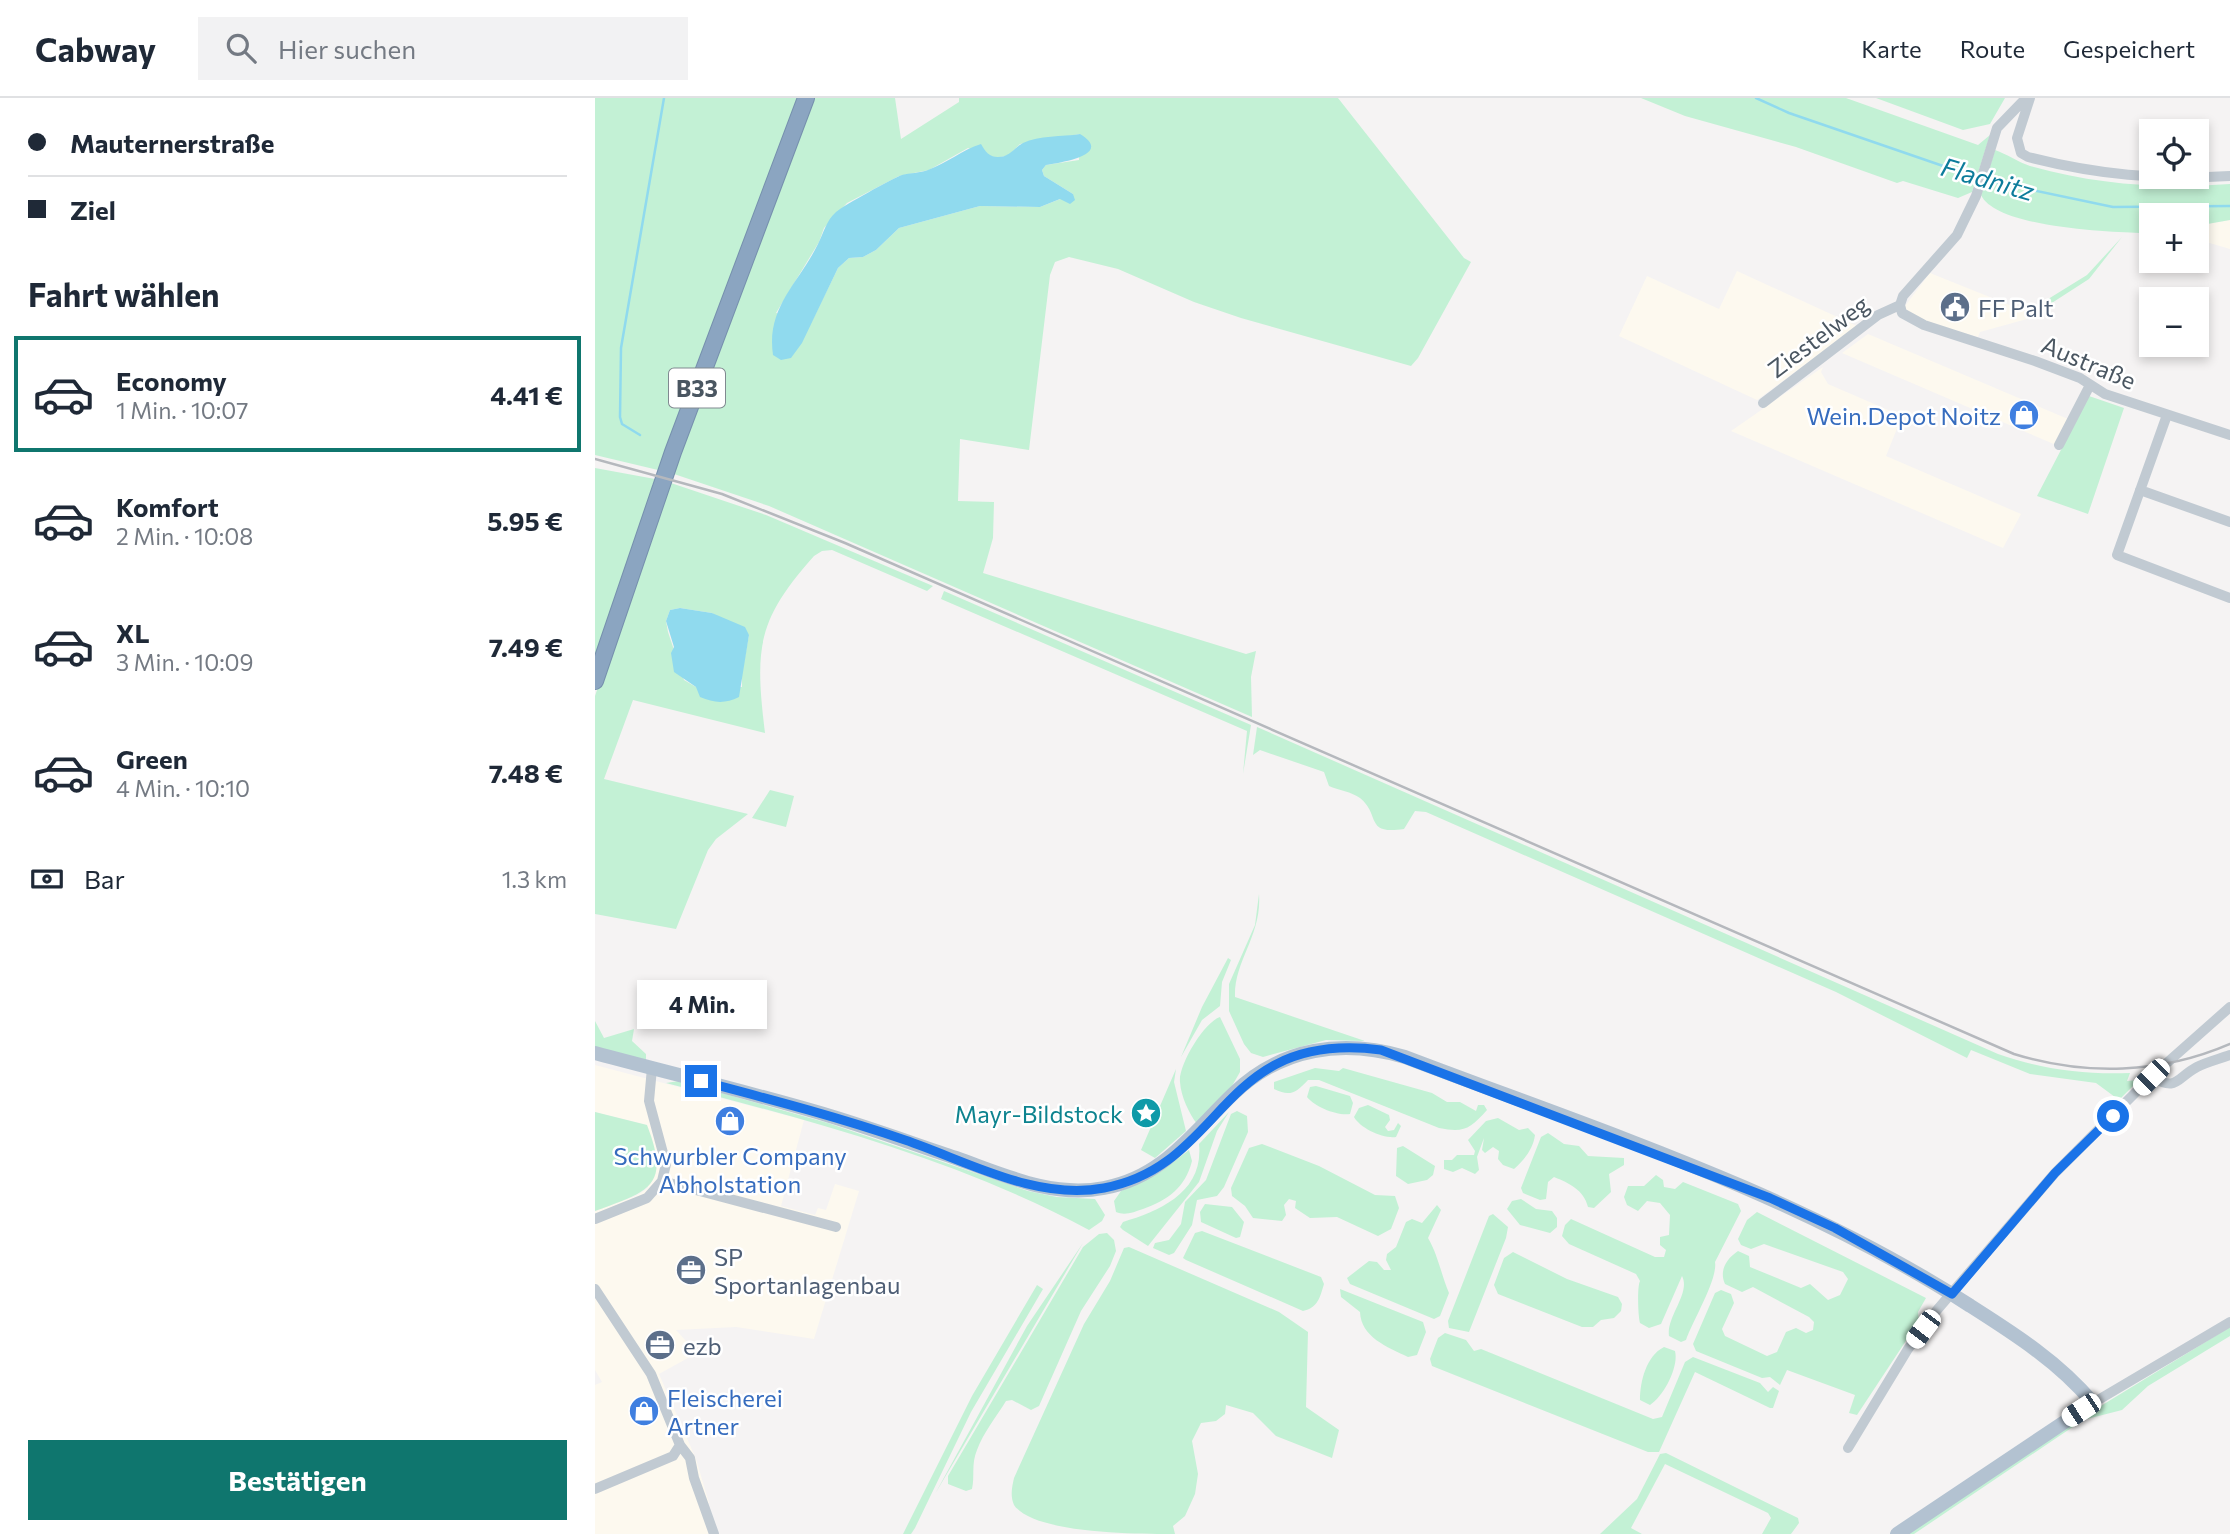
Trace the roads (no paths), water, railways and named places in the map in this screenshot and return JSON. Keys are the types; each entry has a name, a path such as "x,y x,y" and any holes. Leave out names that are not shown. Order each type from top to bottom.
{"highway":[{"name":"B33","path":"595,681 673,452 806,98"}],"main road":[{"path":"595,1053 830,1116 1030,1185 1082,1191 1127,1181 1155,1168 1188,1142 1257,1074 1284,1059 1327,1047 1381,1050 1770,1198 1835,1228 1952,1294 2045,1358 2087,1406 1897,1534"}],"street":[{"path":"1900,305 1903,296 1957,234 1975,199 1997,128 2028,98"},
{"path":"2028,98 2017,146 2028,158 2084,170 2151,179 2230,176"},
{"name":"Austraße","path":"1900,305 1902,313 1924,325 2035,360 2080,377 2105,394 2230,435"},
{"name":"Ziestelweg","path":"1763,403 1878,315 1900,305"},
{"path":"2059,445 2090,385"},
{"path":"2167,415 2117,555 2230,598"},
{"path":"2140,490 2230,522"},
{"path":"1849,1448 1908,1349 2055,1173 2151,1077 2230,1007"},
{"path":"2151,1077 2162,1083 2174,1084 2197,1067 2230,1055"},
{"path":"595,1219 647,1198 662,1181 666,1164 649,1101 652,1068"},
{"path":"662,1181 836,1227"},
{"path":"595,1289 651,1374 680,1446 690,1458 694,1478 714,1534"},
{"path":"2087,1406 2230,1322"},
{"path":"595,1489 673,1456 680,1446"}],"water":[{"path":"1080,134 1089,141 1091,147 1088,153 1046,165 1042,170 1044,176 1073,194 1075,200 1070,204 1060,199 1040,207 980,206 899,228 876,250 863,257 849,258 838,268 802,343 791,358 781,360 773,355 772,338 779,309 818,244 827,223 836,212 897,177 928,170 981,144 990,155 1002,157 1029,140"},
{"path":"680,608 712,613 745,627 749,635 739,697 724,702 705,699 700,697 696,687 674,672 671,653 674,647 666,621 670,610"}],"waterway":[{"path":"640,435 622,424 620,417 621,348 664,98"},
{"name":"Fladnitz","path":"1756,98 1789,113 1978,178"},
{"name":"Fladnitz","path":"1985,180 2113,207 2230,206"}],"railway":[{"path":"595,459 722,494 845,543 2014,1054 2068,1066 2123,1068 2177,1061 2230,1044"}],"place":[{"name":"FF Palt","path":"1955,307"},
{"name":"Wein.Depot Noitz","path":"2024,415"},
{"name":"Mayr-Bildstock","path":"1146,1113"},
{"name":"Schwurbler Company Abholstation","path":"730,1121"},
{"name":"SP Sportanlagenbau","path":"691,1270"},
{"name":"ezb","path":"660,1345"},
{"name":"Fleischerei Artner","path":"644,1411"}]}
